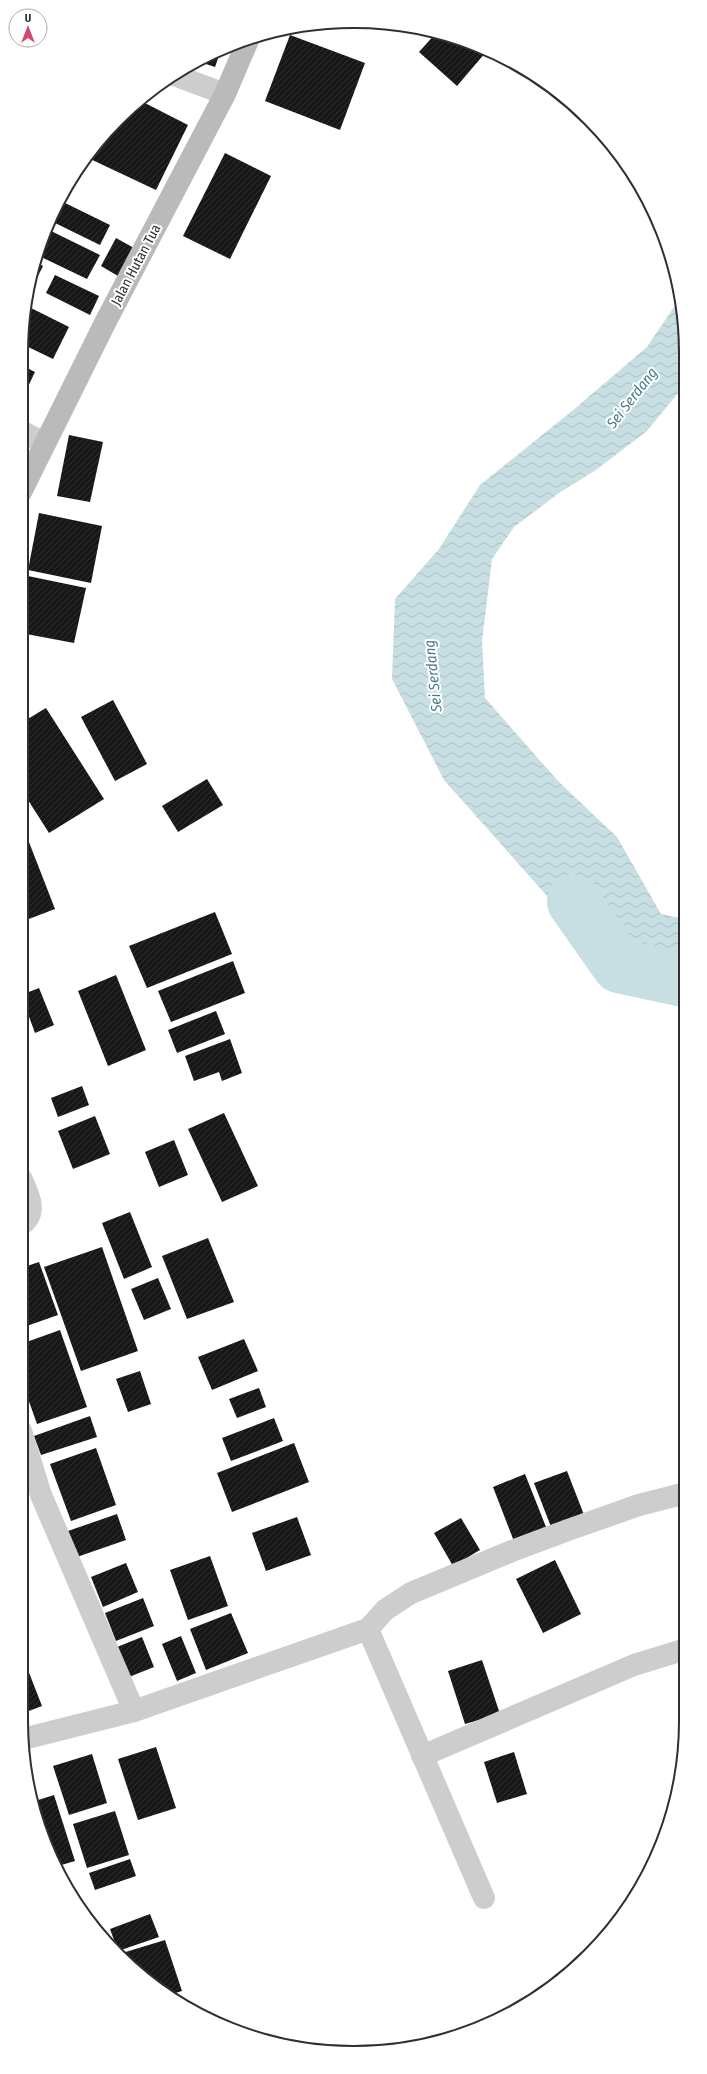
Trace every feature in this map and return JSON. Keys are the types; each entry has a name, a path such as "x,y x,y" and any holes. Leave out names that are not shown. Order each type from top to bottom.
{"street":[{"name":"Jalan Hutan Tua","path":"28,477 44,443 225,94 245,46"},
{"path":"182,78 225,94"},
{"path":"28,435 44,443"},
{"path":"28,1194 30,1198 31,1212 28,1217"},
{"path":"28,1453 41,1495 134,1712"},
{"path":"29,1738 134,1712 368,1629 385,1610 411,1593 512,1551 568,1530 639,1505 679,1495"},
{"path":"368,1629 484,1898"},
{"path":"422,1756 634,1664 679,1651"}],"water":[{"path":"675,305 679,354 679,392 647,431 596,470 559,493 514,527 492,559 482,641 485,698 557,780 617,837 661,914 679,918 679,990 659,991 594,949 444,780 392,679 395,599 439,549 480,485 572,411 647,347"}],"building":[{"path":"290,35 365,63 340,130 265,101"},
{"path":"432,38 458,45 483,55 457,86 419,52"},
{"path":"218,58 215,67 206,64"},
{"path":"145,103 188,125 156,190 92,160 123,123"},
{"path":"225,153 271,176 230,259 183,236"},
{"path":"66,203 110,225 100,245 56,223"},
{"path":"52,231 100,255 87,279 42,258"},
{"path":"116,238 134,248 118,276 101,266"},
{"path":"40,264 43,266 37,279"},
{"path":"55,275 99,296 90,315 46,293"},
{"path":"31,308 69,327 53,359 28,347"},
{"path":"28,368 35,372 28,386"},
{"path":"69,435 103,442 90,502 57,496"},
{"path":"39,513 102,526 91,583 28,570"},
{"path":"28,576 86,588 74,643 28,634"},
{"path":"113,700 147,764 115,781 81,717"},
{"path":"46,708 104,799 49,833 28,800 28,719"},
{"path":"207,779 223,805 178,832 162,806"},
{"path":"28,840 55,909 28,919"},
{"path":"215,912 232,954 147,988 129,946"},
{"path":"233,961 245,993 171,1022 158,991"},
{"path":"116,975 146,1050 108,1066 78,991"},
{"path":"39,988 54,1025 35,1033 28,1014 28,992"},
{"path":"216,1011 225,1034 177,1053 168,1030"},
{"path":"230,1039 242,1073 222,1081 219,1072 194,1081 185,1056"},
{"path":"82,1086 89,1105 58,1117 51,1098"},
{"path":"224,1113 258,1186 222,1202 188,1129"},
{"path":"95,1116 110,1154 73,1169 58,1131"},
{"path":"174,1140 188,1175 159,1187 145,1152"},
{"path":"130,1212 152,1267 124,1279 102,1223"},
{"path":"208,1238 234,1302 187,1319 162,1256"},
{"path":"102,1247 138,1351 81,1371 44,1267"},
{"path":"39,1262 58,1315 28,1326 28,1266"},
{"path":"158,1278 171,1309 144,1320 131,1289"},
{"path":"60,1330 87,1407 37,1424 28,1399 28,1341"},
{"path":"244,1339 258,1371 212,1390 198,1357"},
{"path":"140,1371 151,1404 128,1412 116,1379"},
{"path":"259,1388 266,1407 237,1418 229,1399"},
{"path":"90,1416 97,1437 41,1455 34,1436"},
{"path":"274,1418 283,1441 231,1461 222,1438"},
{"path":"294,1443 309,1482 232,1512 217,1473"},
{"path":"96,1448 116,1505 71,1521 50,1464"},
{"path":"567,1471 586,1520 553,1532 534,1483"},
{"path":"525,1474 548,1532 515,1544 493,1487"},
{"path":"117,1514 126,1540 74,1558 65,1532"},
{"path":"297,1517 311,1555 266,1571 252,1533"},
{"path":"461,1518 480,1550 453,1566 434,1533"},
{"path":"210,1556 228,1606 188,1620 170,1570"},
{"path":"555,1560 581,1614 543,1633 516,1579"},
{"path":"126,1563 138,1592 103,1607 91,1577"},
{"path":"143,1598 154,1626 116,1641 105,1613"},
{"path":"231,1613 248,1653 206,1670 190,1629"},
{"path":"181,1636 196,1673 177,1681 162,1644"},
{"path":"142,1637 154,1667 129,1677 117,1647"},
{"path":"482,1660 500,1714 465,1724 448,1671"},
{"path":"28,1670 42,1706 28,1711"},
{"path":"156,1747 176,1808 138,1820 118,1759"},
{"path":"514,1752 527,1794 497,1803 484,1762"},
{"path":"92,1754 107,1803 69,1815 53,1766"},
{"path":"54,1795 75,1861 62,1865 45,1825 38,1800"},
{"path":"115,1811 129,1855 87,1868 73,1824"},
{"path":"130,1859 136,1876 95,1890 89,1873"},
{"path":"150,1914 159,1937 122,1950 114,1941 110,1929"},
{"path":"165,1940 182,1991 176,1993 155,1979 125,1952"}],"waterway":[{"name":"Sei Serdang","path":"574,902 619,966 679,979"}]}
